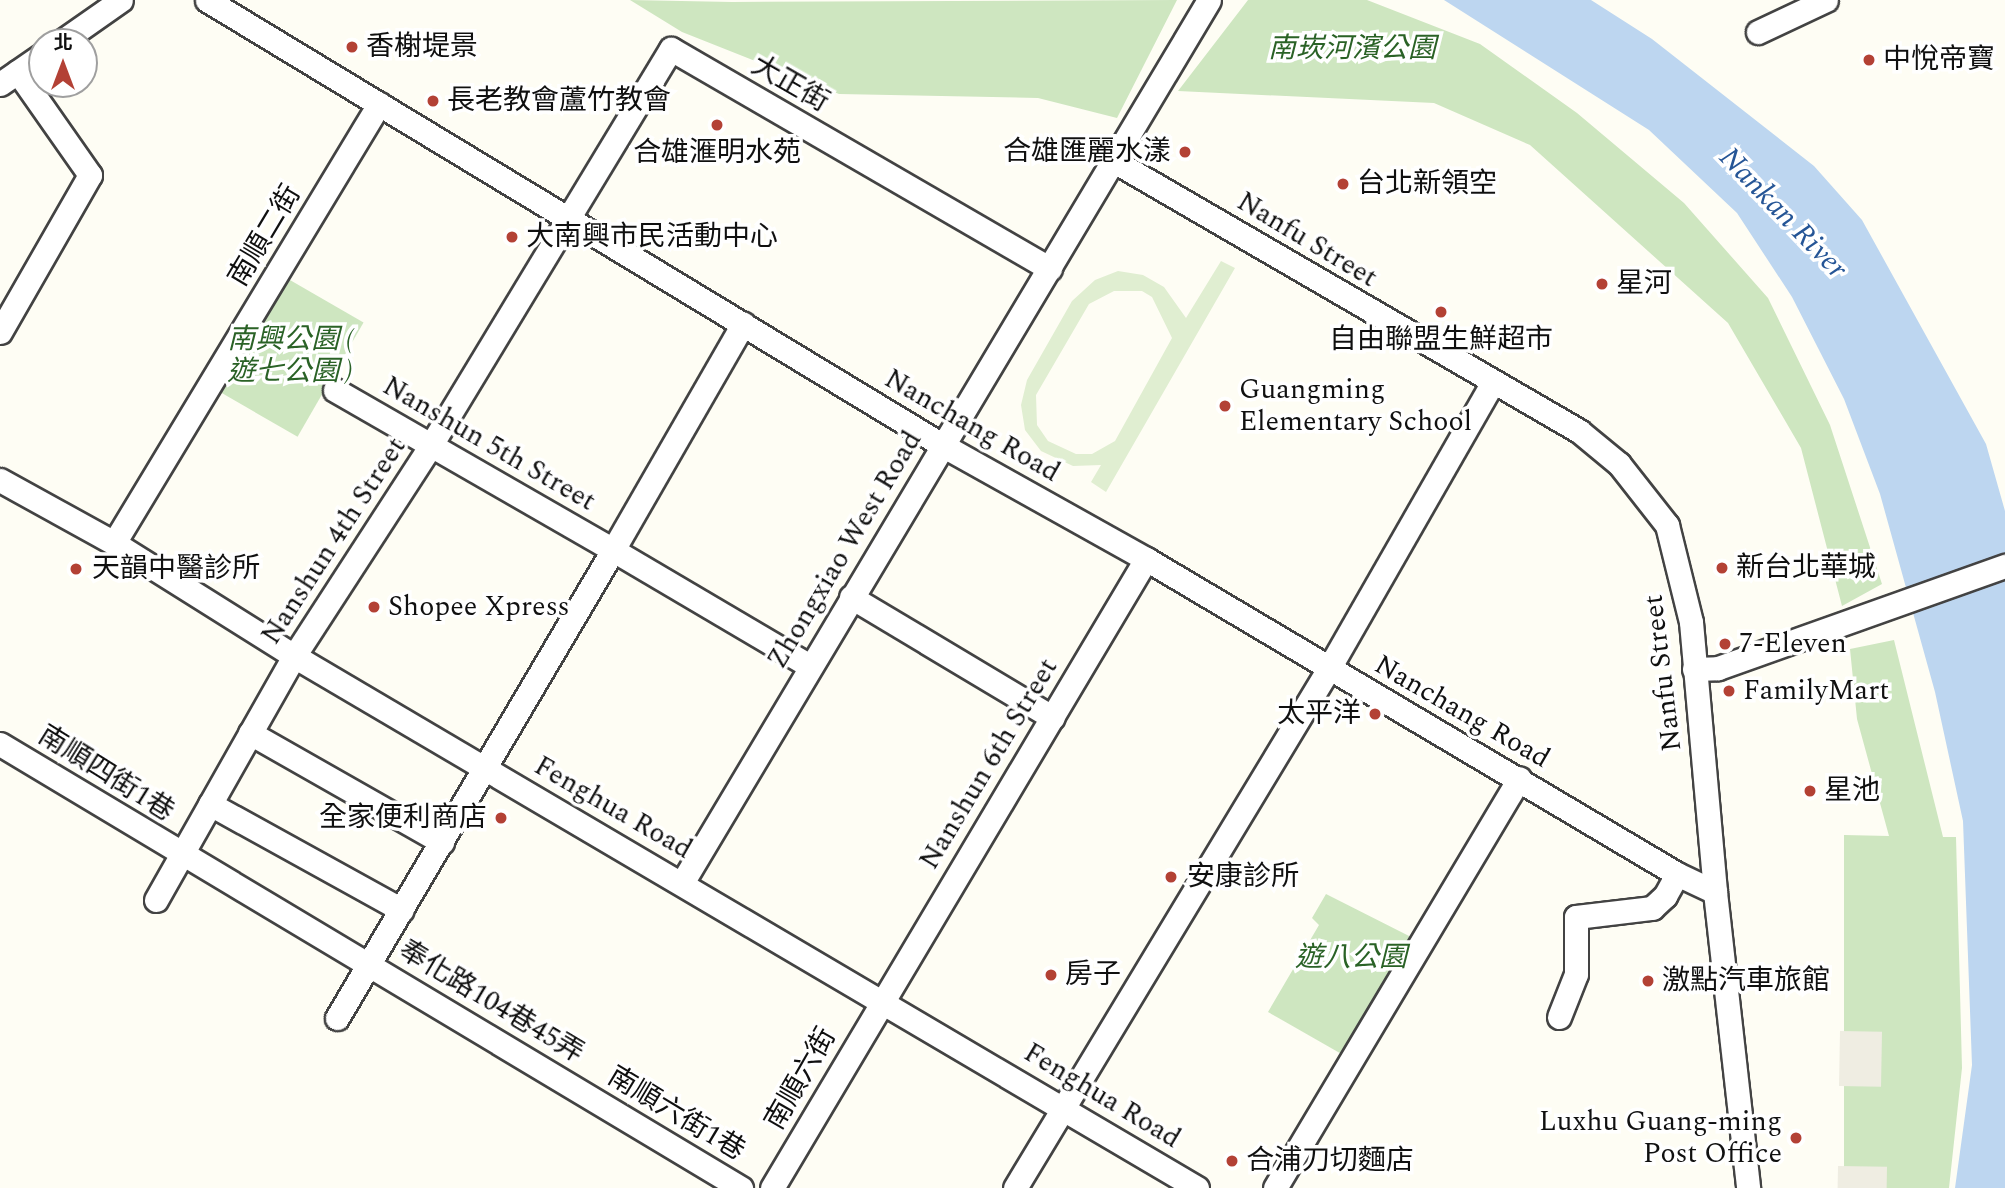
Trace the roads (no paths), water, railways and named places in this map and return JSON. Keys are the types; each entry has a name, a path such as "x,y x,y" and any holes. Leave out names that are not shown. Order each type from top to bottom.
{"street":[{"path":"81,28 121,0"},
{"name":"Nanchang Road","path":"207,0 942,445 1146,559 1328,670 1519,778 1677,874 1715,892"},
{"name":"Zhongxiao West Road","path":"682,883 1209,0"},
{"path":"1758,32 1826,0"},
{"name":"大正街","path":"568,218 671,50 1050,270"},
{"path":"0,331 90,175 9,78 28,65"},
{"name":"南順二街","path":"114,543 379,104"},
{"name":"Nanfu Street","path":"1114,161 1492,384 1578,430 1619,464 1651,500 1667,525 1691,622 1715,892 1748,1188"},
{"name":"Nanshun 4th Street","path":"156,900 293,656 431,445 568,218"},
{"name":"Nanshun 5th Street","path":"337,1018 486,768 743,324"},
{"path":"1015,1188 1328,670 1492,384"},
{"name":"Nanshun 5th Street","path":"335,390 613,550"},
{"name":"Fenghua Road","path":"0,480 114,543 293,656 1063,1106 1197,1188"},
{"path":"613,550 810,666"},
{"name":"Nanshun 6th Street","path":"881,1000 1053,718 1146,559"},
{"path":"1694,669 1718,668 1896,608 2005,566"},
{"path":"851,597 1053,718"},
{"path":"250,733 442,842"},
{"name":"南順四街1巷","path":"0,744 181,855 370,963"},
{"path":"1275,1188 1519,778"},
{"path":"210,804 402,910"},
{"path":"1559,1017 1576,974 1576,917 1652,908 1665,896 1677,874"},
{"name":"奉化路104巷45弄","path":"370,963 580,1092"},
{"name":"南順六街","path":"772,1188 881,1000"},
{"name":"南順六街1巷","path":"580,1092 741,1188"}],"water":[{"name":"Nankan River","path":"1444,0 1591,0 1652,39 1814,166 1862,220 1986,444 2005,511 2005,1188 1955,1188 1972,1065 1963,821 1935,692 1880,494 1844,399 1792,297 1737,213 1649,130"}],"place":[{"name":"香榭堤景","path":"352,47"},
{"name":"中悅帝寶","path":"1869,60"},
{"name":"長老教會蘆竹教會","path":"433,101"},
{"name":"合雄滙明水苑","path":"717,125"},
{"name":"合雄匯麗水漾","path":"1185,152"},
{"name":"台北新領空","path":"1343,184"},
{"name":"大南興市民活動中心","path":"512,237"},
{"name":"星河","path":"1602,284"},
{"name":"自由聯盟生鮮超市","path":"1441,312"},
{"name":"Guangming Elementary School","path":"1225,406"},
{"name":"新台北華城","path":"1722,568"},
{"name":"天韻中醫診所","path":"76,569"},
{"name":"Shopee Xpress","path":"374,607"},
{"name":"7-Eleven","path":"1725,644"},
{"name":"FamilyMart","path":"1729,691"},
{"name":"太平洋","path":"1375,714"},
{"name":"星池","path":"1810,791"},
{"name":"全家便利商店","path":"501,818"},
{"name":"安康診所","path":"1171,877"},
{"name":"房子","path":"1051,975"},
{"name":"激點汽車旅館","path":"1648,981"},
{"name":"Luxhu Guang-ming Post Office","path":"1796,1138"},
{"name":"合浦刀切麵店","path":"1232,1161"}],"park label":[{"name":"南崁河濱公園","path":"1352,49"},
{"name":"南興公園 ( 遊七公園 )","path":"290,356"},
{"name":"遊八公園","path":"1351,958"}]}
